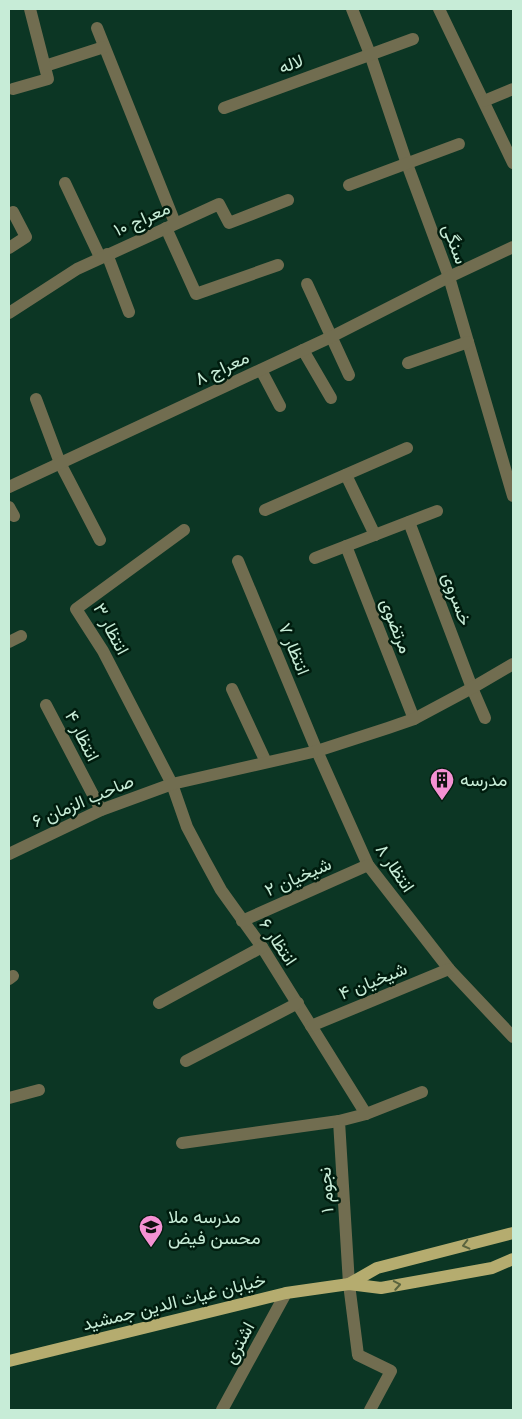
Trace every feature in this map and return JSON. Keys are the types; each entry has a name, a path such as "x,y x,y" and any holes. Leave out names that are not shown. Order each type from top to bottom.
{"main road":[{"name":"خیابان غیاث الدین جمشید","path":"349,1284 377,1268 513,1233"},
{"name":"خیابان غیاث الدین جمشید","path":"9,1361 286,1293 349,1284 381,1288 492,1268 513,1259"}],"street":[{"path":"13,89 48,79 30,9"},
{"name":"سنگی","path":"352,9 370,54 407,164 449,277 513,496"},
{"path":"439,9 513,164"},
{"path":"97,28 196,294 278,265"},
{"name":"لاله","path":"224,108 413,38"},
{"path":"45,66 104,48"},
{"path":"484,101 513,89"},
{"path":"349,185 459,144"},
{"path":"65,183 104,256 129,312"},
{"name":"معراج ۱۰","path":"9,313 52,284 104,256 220,204 229,223 288,200"},
{"path":"9,248 26,237 13,212"},
{"name":"معراج ۸","path":"9,487 331,337 513,247"},
{"path":"307,284 349,375"},
{"path":"408,363 468,342"},
{"path":"303,350 331,398"},
{"path":"260,370 280,406"},
{"path":"36,399 60,463 100,540"},
{"path":"265,510 407,448"},
{"path":"346,475 375,535"},
{"path":"314,558 437,511"},
{"name":"خسروی","path":"409,522 485,718"},
{"name":"انتظار ۳","path":"172,784 103,651 76,609 184,530"},
{"name":"مرتضوی","path":"346,546 414,718"},
{"name":"انتظار ۷","path":"238,561 317,751"},
{"name":"صاحب الزمان ۶","path":"9,854 101,810 172,784 317,751 360,738 414,718 513,664"},
{"path":"232,689 266,762"},
{"name":"انتظار ۴","path":"46,705 101,810"},
{"name":"انتظار ۸","path":"317,751 368,866 449,968 513,1037"},
{"name":"انتظار ۶","path":"172,784 187,827 222,890 262,947 366,1114"},
{"name":"شیخیان ۲","path":"242,921 368,866"},
{"path":"160,1003 262,947"},
{"name":"شیخیان ۴","path":"311,1026 449,968"},
{"path":"186,1061 298,1003"},
{"path":"9,1098 39,1090"},
{"path":"182,1143 339,1121 366,1114 422,1092"},
{"name":"نجوم ۱","path":"339,1121 349,1284 358,1355 391,1371 370,1410"},
{"name":"اشتری","path":"222,1410 286,1293"}],"place":[{"name":"مدرسه","path":"442,801"},
{"name":"مدرسه ملا محسن فیض","path":"151,1248"}]}
